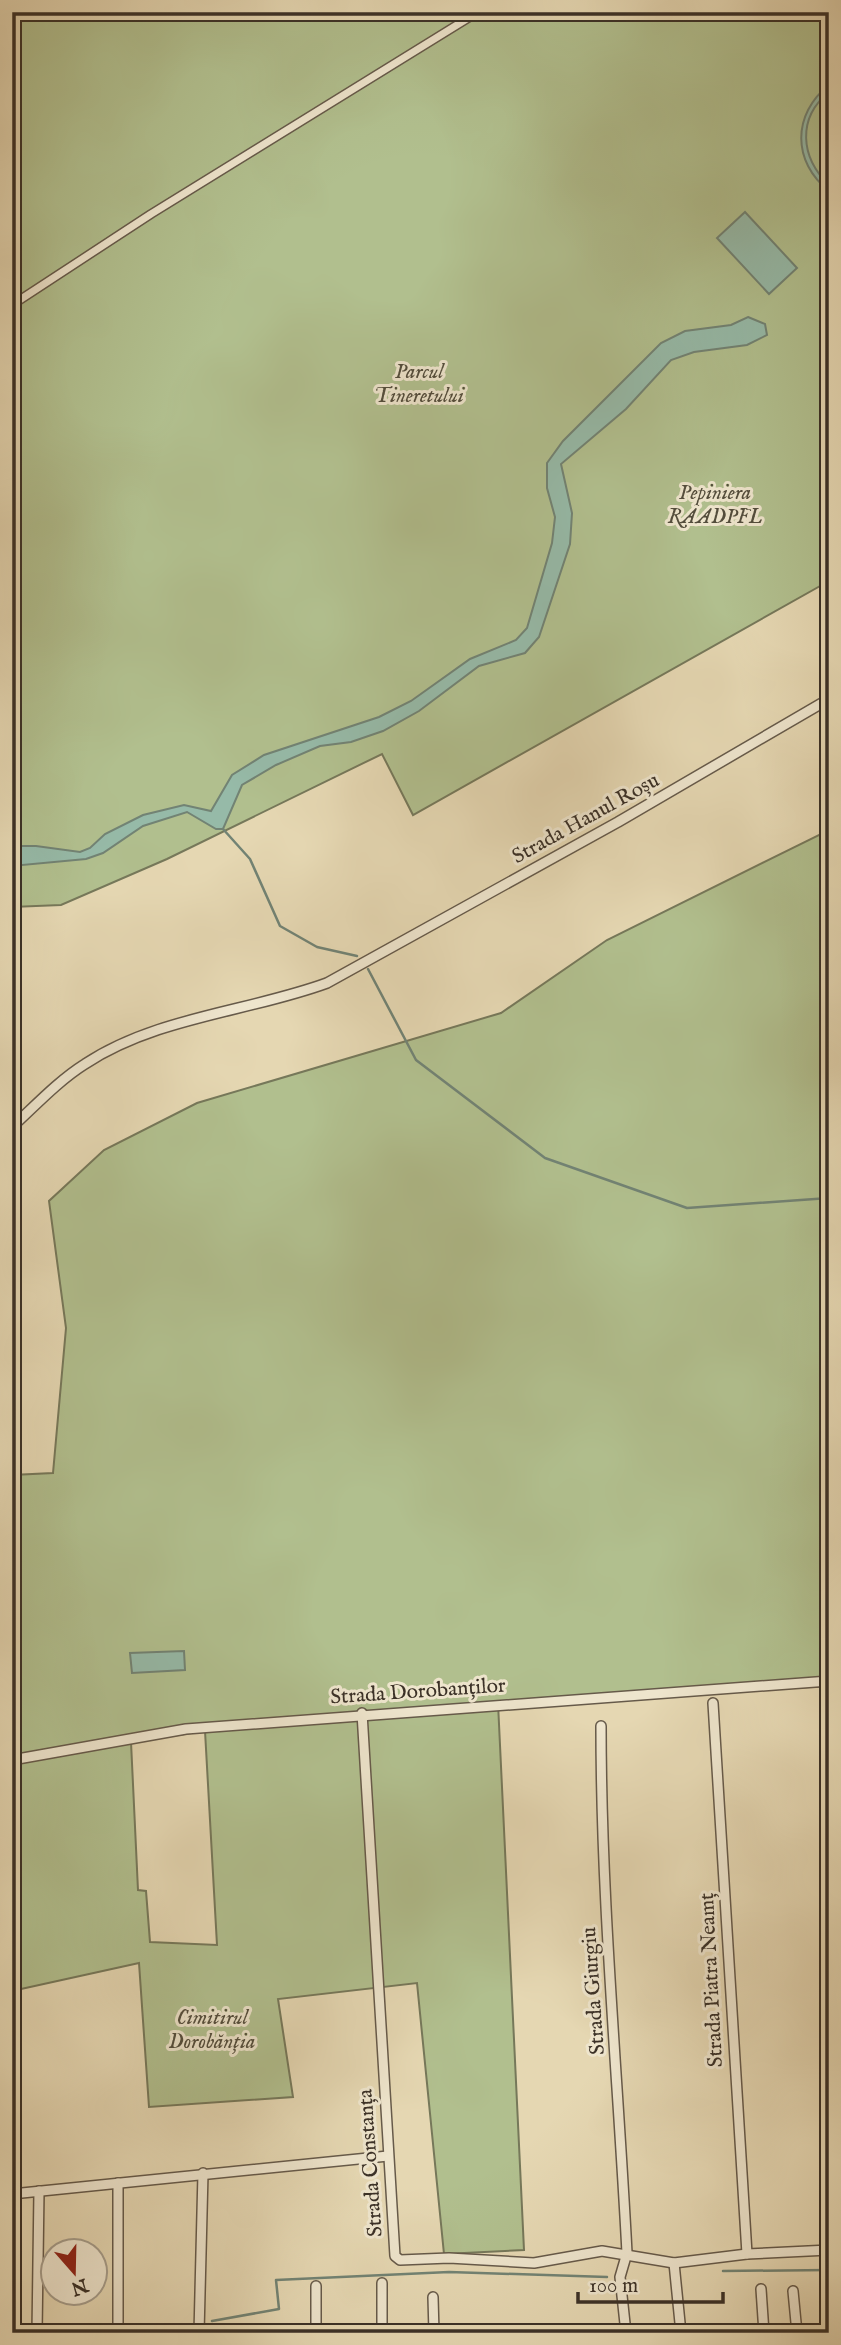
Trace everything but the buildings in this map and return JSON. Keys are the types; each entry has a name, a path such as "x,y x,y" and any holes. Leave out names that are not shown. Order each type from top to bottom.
{"street":[{"path":"12,305 151,214 478,12"},
{"name":"Strada Hanul Roșu","path":"12,1127 85,1063 171,1026 292,996 327,984 618,822 829,699"},
{"name":"Strada Dorobanților","path":"12,1760 186,1729 362,1713 829,1681"},
{"name":"Strada Piatra Neamț","path":"713,1703 747,2254"},
{"name":"Strada Constanța","path":"362,1713 395,2256 400,2260 449,2258 534,2263 602,2251 627,2253 674,2263 747,2254 829,2250"},
{"name":"Strada Giurgiu","path":"601,1726 601,1844 615,2031 627,2253 620,2277 626,2333"},
{"path":"12,2194 388,2156"},
{"path":"199,2333 203,2173"},
{"path":"118,2183 118,2333"},
{"path":"37,2333 38,2192"},
{"path":"674,2263 681,2333"},
{"path":"382,2283 382,2333"},
{"path":"316,2286 316,2333"},
{"path":"761,2289 764,2333"},
{"path":"793,2291 797,2333"},
{"path":"433,2297 434,2333"}],"green space":[{"name":"Parcul Tineretului","path":"12,12 829,12 829,581 413,815 382,754 167,859 61,905 12,907"},
{"name":"Cimitirul Dorobănția","path":"829,830 829,1686 498,1703 524,2250 444,2254 417,1983 278,1999 293,2097 149,2107 139,1963 12,1991 12,1475 53,1473 66,1328 49,1201 104,1150 197,1103 501,1013 607,940","holes":["205,1731 217,1945 150,1942 146,1891 138,1890 131,1742"]}],"shaded area":[{"path":"829,85 829,92 811,114 806,138 812,162 829,185 829,191 808,166 801,138 808,110"},
{"path":"745,212 797,268 769,294 717,238"},
{"path":"748,317 765,324 767,335 747,345 694,352 671,360 626,409 561,464 572,513 570,544 539,637 525,653 479,666 419,711 383,731 351,742 320,746 276,765 242,785 223,829 216,829 187,812 143,826 103,853 86,859 12,866 12,846 36,846 80,852 90,848 105,834 143,815 184,805 211,811 232,775 264,755 379,717 411,701 470,659 516,640 527,628 552,543 555,517 547,488 547,463 563,441 661,343 685,331 731,325"},
{"path":"184,1651 185,1670 132,1673 130,1653"}],"waterway":[{"path":"223,829 250,859 280,926 317,947 357,956"},
{"path":"368,969 416,1060 545,1158 687,1208 829,1198"},
{"path":"723,2271 829,2270"},
{"path":"212,2321 279,2309 276,2280 449,2272 607,2277"}],"park label":[{"name":"Pepiniera RAADPFL","path":"715,505"}]}
